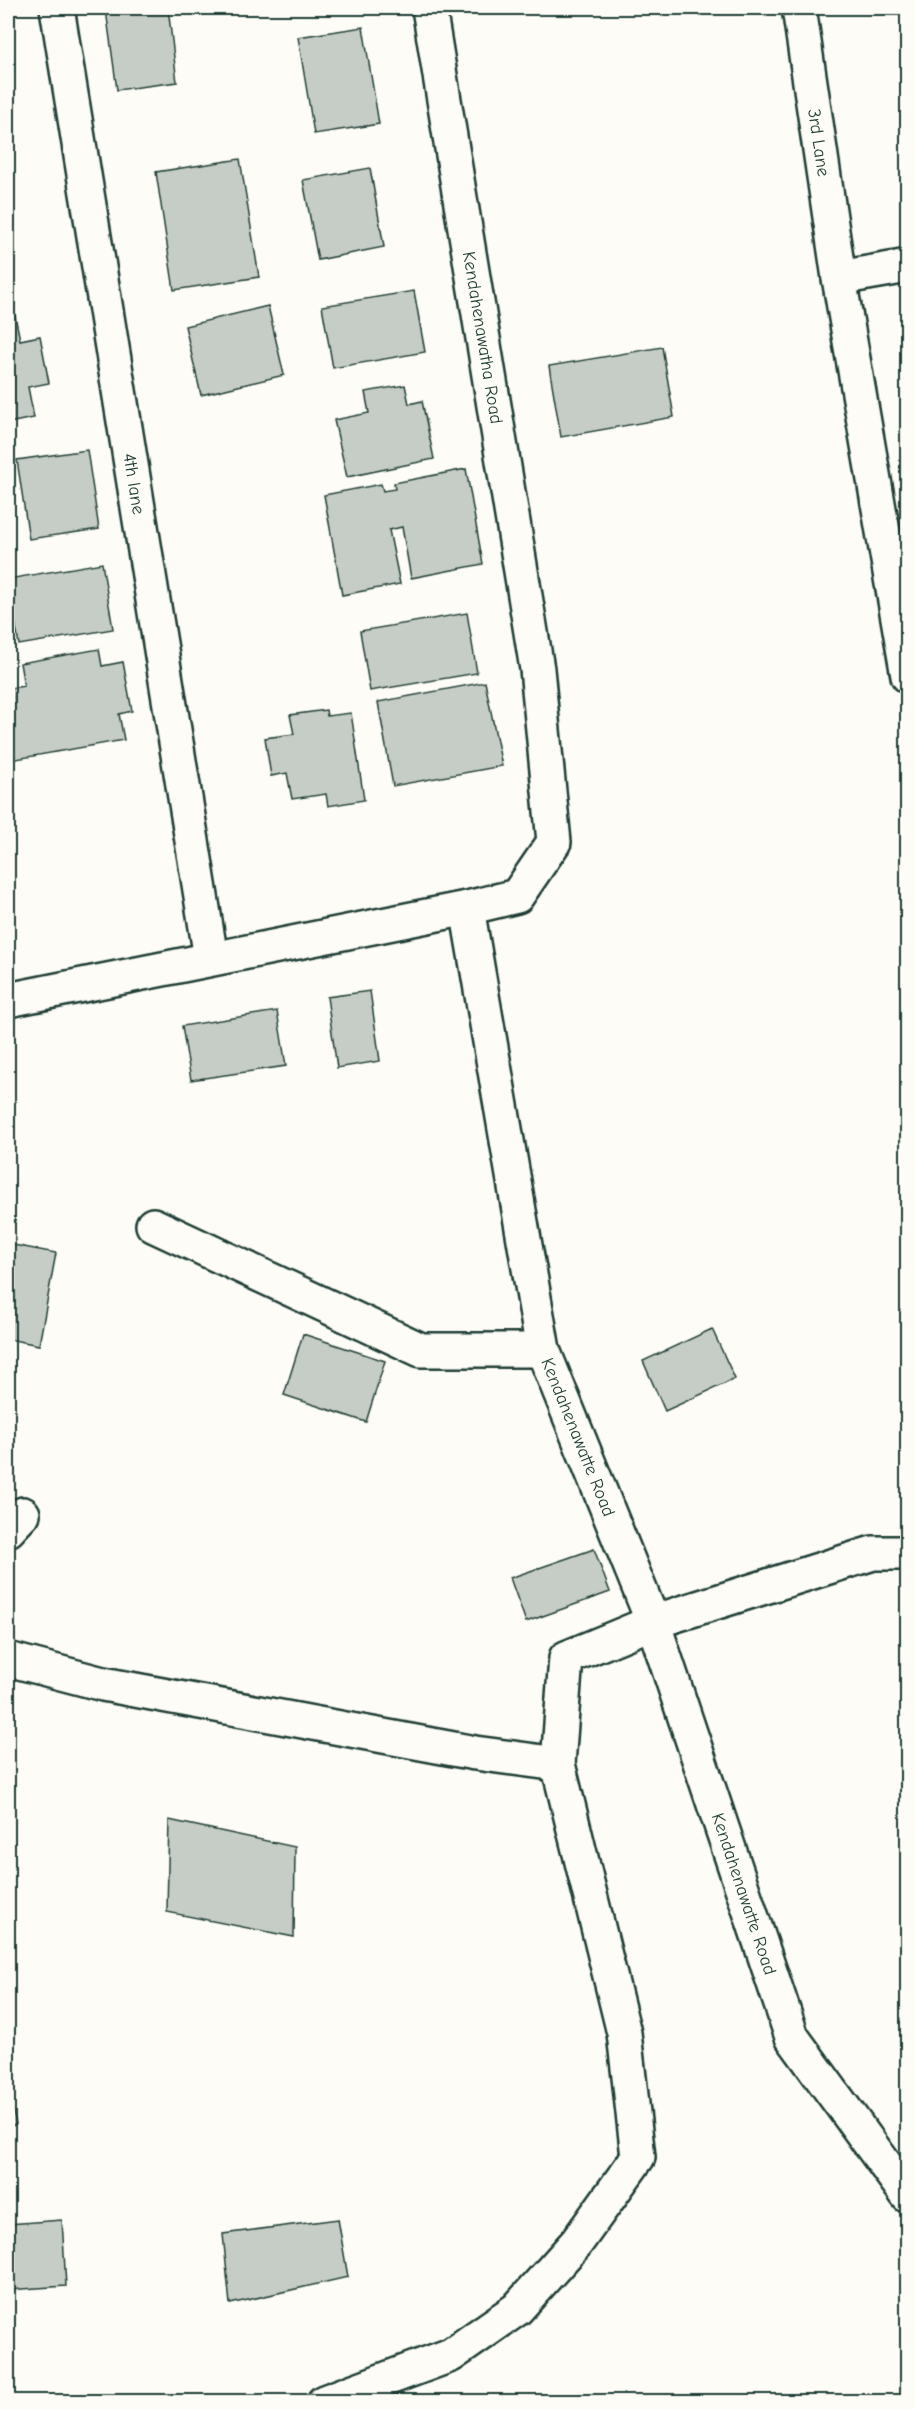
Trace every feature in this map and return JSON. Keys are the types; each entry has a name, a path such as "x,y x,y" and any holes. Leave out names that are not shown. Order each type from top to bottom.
{"street":[{"name":"4th lane","path":"57,8 211,958"},
{"name":"Kendahenawatha Road","path":"429,8 537,669 554,842 517,896 467,908"},
{"name":"3rd Lane","path":"799,8 839,279 908,676"},
{"path":"839,279 908,266"},
{"path":"8,1000 467,908"},
{"name":"Kendahenawatte Road","path":"467,908 543,1350 653,1622 792,2037 908,2196"},
{"path":"153,1224 422,1350 543,1350"},
{"path":"324,2402 451,2355 517,2309 577,2242 638,2157 624,2033 558,1764 566,1658 653,1622 873,1553 908,1553"},
{"path":"8,1659 114,1686 475,1753 558,1764"}],"building":[{"path":"168,8 177,82 117,90 106,10"},
{"path":"363,27 379,124 314,134 298,37"},
{"path":"240,159 259,277 174,290 156,172"},
{"path":"370,168 384,247 318,260 303,180"},
{"path":"414,291 425,352 333,368 322,306"},
{"path":"268,306 284,375 201,395 185,326"},
{"path":"14,311 20,340 40,336 49,383 28,387 34,418 8,423 8,312"},
{"path":"662,347 674,417 561,437 549,366"},
{"path":"405,385 409,404 422,401 434,459 347,477 334,420 369,413 365,392"},
{"path":"87,450 99,529 29,539 17,460"},
{"path":"466,469 483,564 411,578 402,527 389,530 400,584 342,595 324,495 381,484 383,491 395,489 394,483"},
{"path":"102,563 113,629 19,645 8,579"},
{"path":"467,613 477,673 370,691 360,631"},
{"path":"99,649 102,666 123,662 132,711 119,714 124,740 11,760 8,741 8,700 12,699 10,688 24,686 20,663"},
{"path":"485,682 502,766 393,786 378,702"},
{"path":"326,710 327,716 351,713 364,800 328,806 326,794 292,799 287,773 271,776 265,738 294,734 290,715"},
{"path":"370,991 380,1061 337,1068 327,997"},
{"path":"277,1011 286,1066 191,1080 182,1026"},
{"path":"8,1244 56,1253 39,1345 8,1339"},
{"path":"712,1329 735,1379 665,1411 643,1361"},
{"path":"303,1334 385,1361 366,1422 284,1395"},
{"path":"594,1549 610,1592 526,1622 510,1578"},
{"path":"169,1820 295,1847 294,1937 167,1912"},
{"path":"8,2089 16,2124 8,2128"},
{"path":"338,2219 348,2277 230,2304 223,2234"},
{"path":"62,2220 66,2286 8,2290 8,2224"}]}
